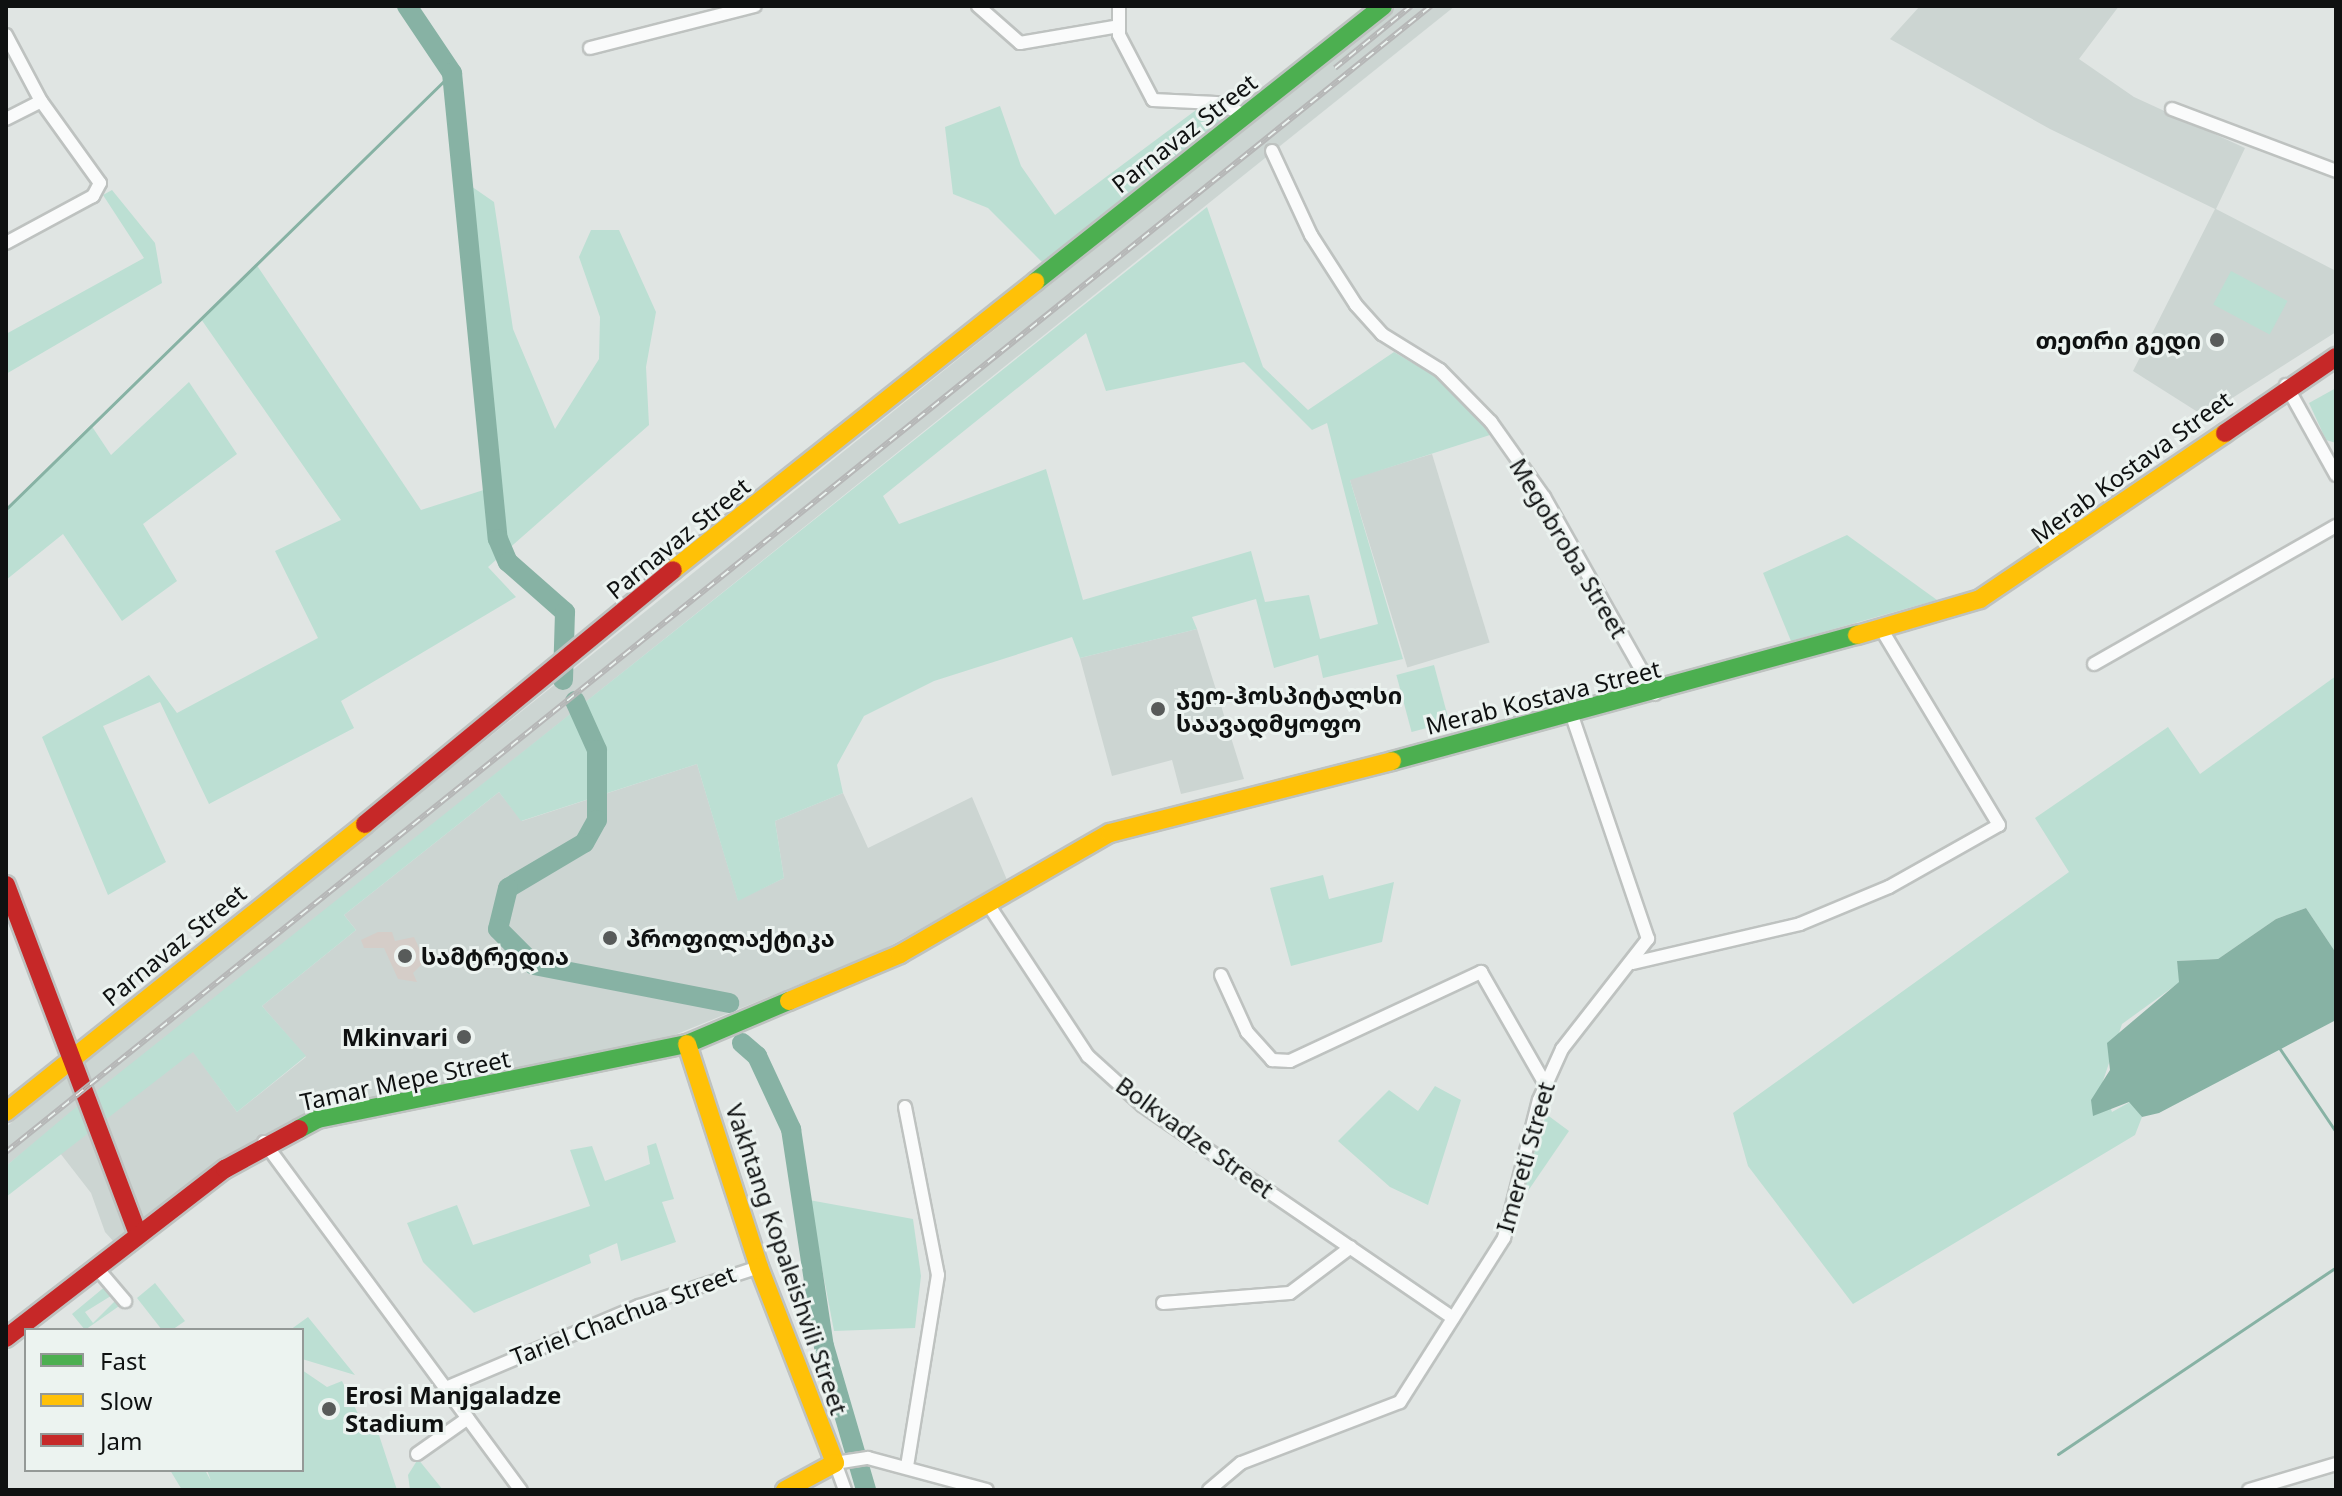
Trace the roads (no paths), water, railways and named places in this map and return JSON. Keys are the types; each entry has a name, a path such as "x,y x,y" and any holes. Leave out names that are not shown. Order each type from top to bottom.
{"street":[{"path":"590,48 755,6"},
{"path":"978,6 1020,43 1119,26"},
{"path":"1119,6 1119,26 1130,67 1153,100 1216,103 1245,115"},
{"name":"Parnavaz Street","path":"6,1112 560,668 695,551 1383,6"},
{"path":"6,35 41,101 100,183 93,196 6,243"},
{"path":"6,119 41,101"},
{"path":"2172,109 2336,171"},
{"name":"Megobroba Street","path":"1272,151 1311,235 1356,305 1382,334 1440,370 1500,435 1544,497 1655,694"},
{"name":"Merab Kostava Street","path":"687,1044 834,985 988,904 1110,833 1655,694 1881,629 2013,581 2292,382 2336,357"},
{"path":"2292,382 2336,475"},
{"path":"2094,664 2336,526"},
{"path":"1633,963 1800,924 1889,887 1999,825 1881,629"},
{"name":"Imereti Street","path":"1209,1490 1241,1463 1400,1402 1504,1238 1544,1082 1562,1049 1633,963 1648,928 1572,716"},
{"path":"6,885 138,1235"},
{"name":"Bolkvadze Street","path":"988,904 1088,1056 1142,1105 1453,1318"},
{"path":"1221,975 1247,1032 1272,1060 1290,1061 1481,972 1544,1082"},
{"name":"Tamar Mepe Street","path":"6,1338 264,1142 318,1119 687,1044"},
{"name":"Vakhtang Kopaleishvili Street","path":"687,1044 759,1267 845,1490"},
{"path":"905,1107 938,1275 907,1467"},
{"path":"264,1142 521,1490"},
{"path":"1163,1303 1290,1293 1351,1247"},
{"path":"96,1267 125,1301"},
{"name":"Tariel Chachua Street","path":"446,1388 639,1306 759,1267"},
{"path":"417,1454 468,1418"},
{"path":"785,1490 835,1463 861,1459 907,1467 987,1490"},
{"path":"2249,1490 2336,1464"}],"waterway":[{"path":"407,6 452,73 498,539 508,562 565,612 563,680"},
{"path":"6,509 452,73"},
{"path":"575,701 597,750 597,820 584,843 508,888 498,929 534,965 729,1003"},
{"path":"742,1043 757,1056 791,1129 824,1346 866,1490"},
{"path":"2278,1046 2336,1132"},
{"path":"2058,1454 2336,1267"}],"railway":[{"path":"1335,68 1411,6"},
{"path":"6,1152 1431,6"}],"place":[{"name":"თეთრი გედი","path":"2217,340"},
{"name":"ჯეო-ჰოსპიტალსი საავადმყოფო","path":"1158,709"},
{"name":"პროფილაქტიკა","path":"610,938"},
{"name":"სამტრედია","path":"405,956"},
{"name":"Mkinvari","path":"464,1037"},
{"name":"Erosi Manjgaladze Stadium","path":"329,1409"}]}
